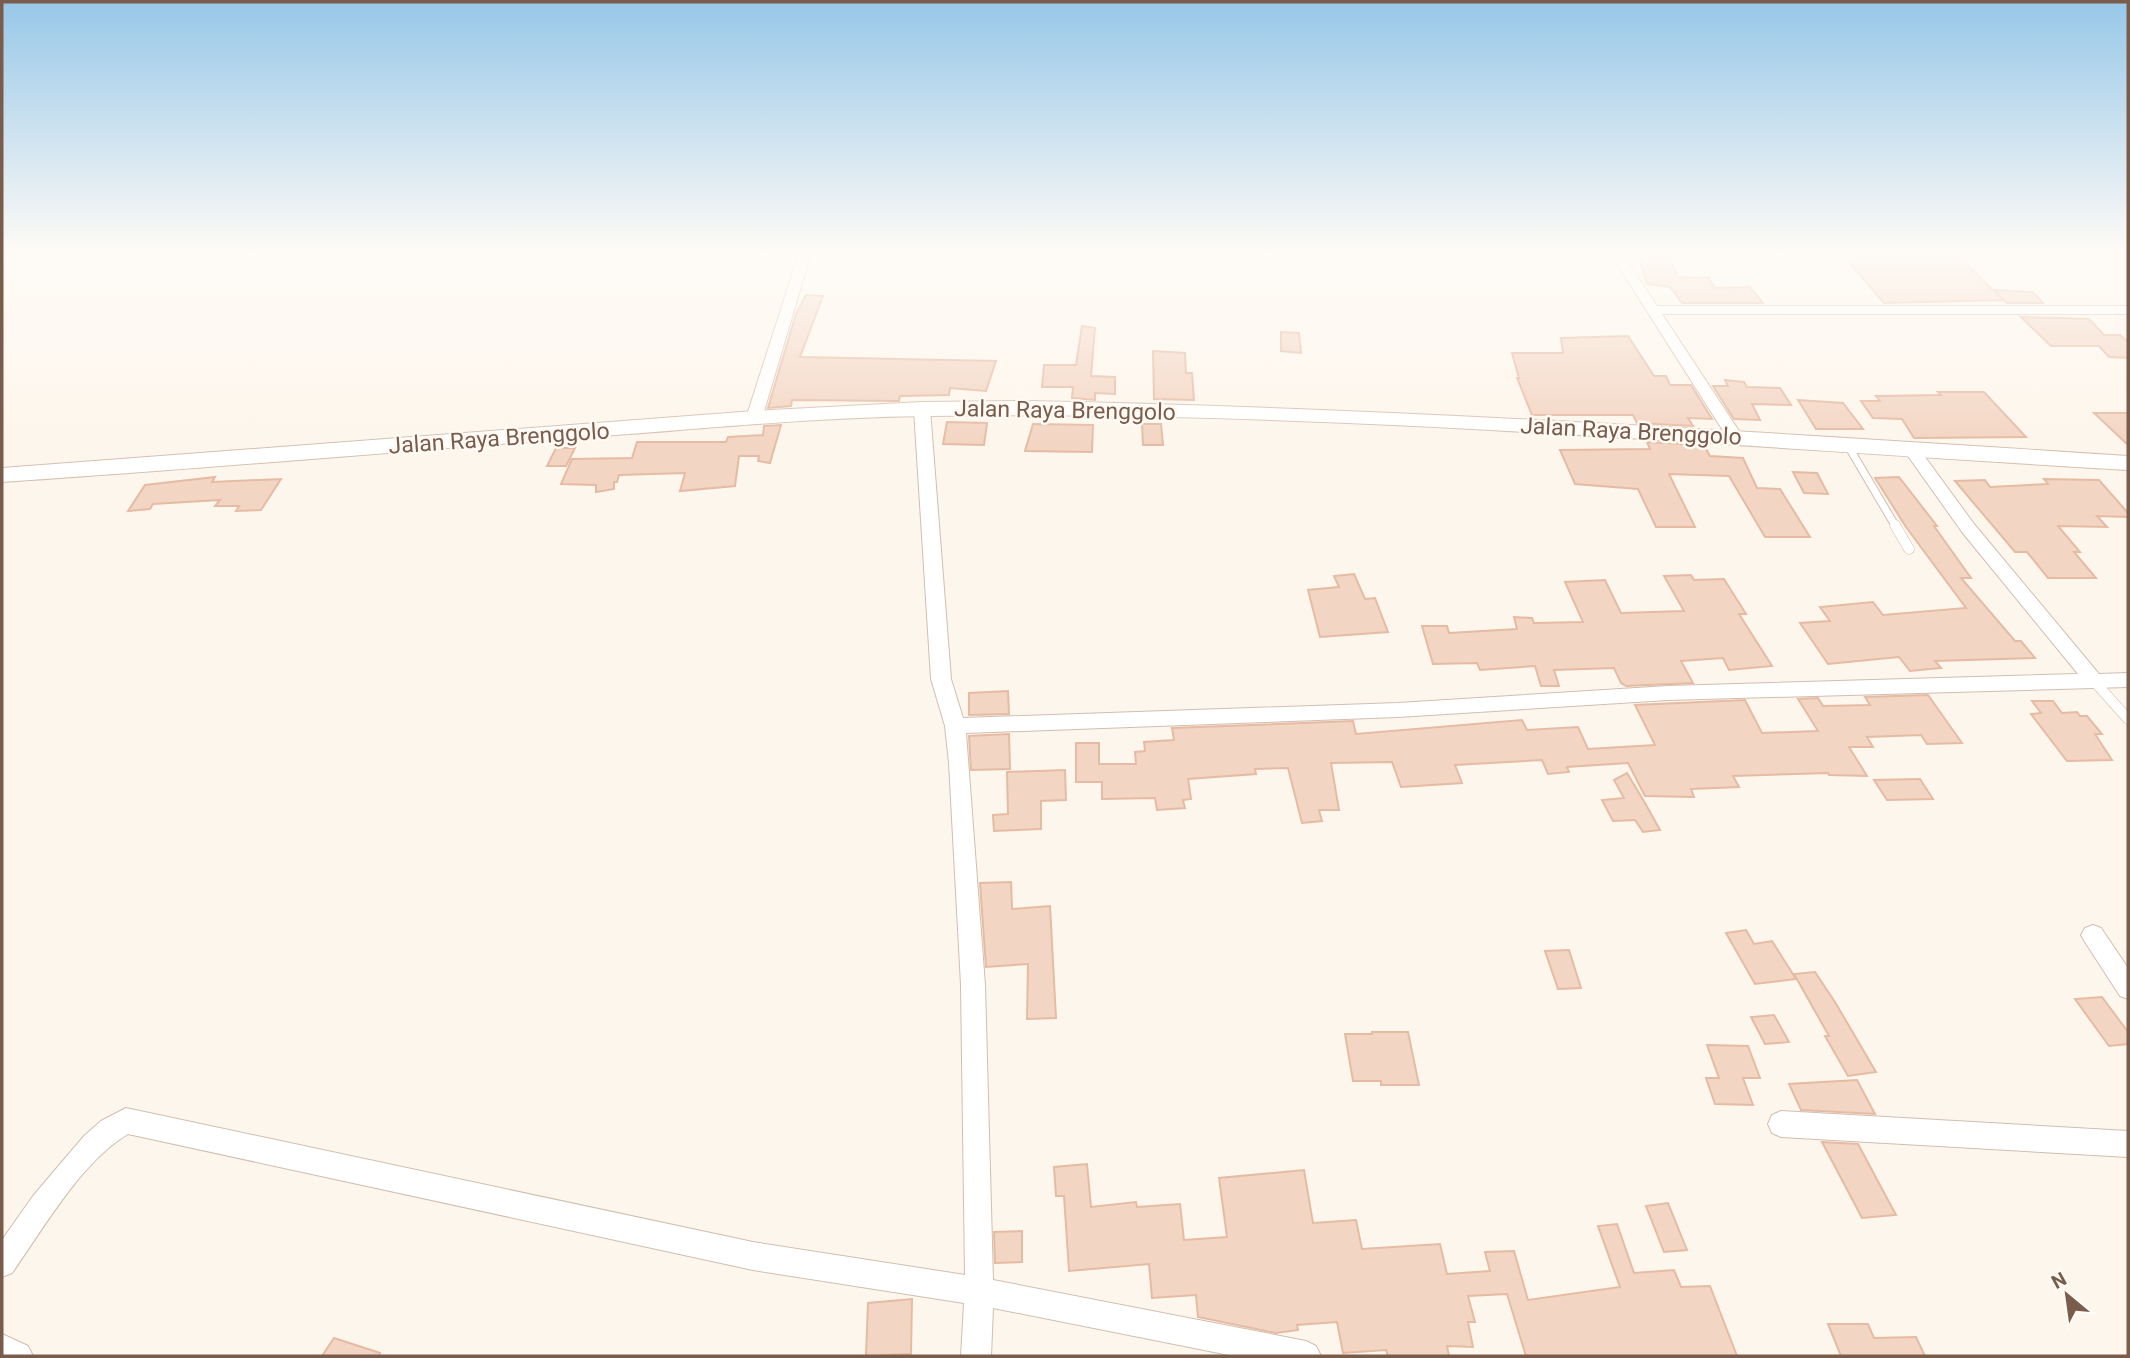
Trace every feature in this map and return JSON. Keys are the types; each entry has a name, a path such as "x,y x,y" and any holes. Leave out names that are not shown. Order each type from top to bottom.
{"main road":[{"name":"Jalan Raya Brenggolo","path":"2,475 754,418 922,409 1238,412 1525,424 2128,463"}],"street":[{"path":"754,418 785,316"},
{"path":"1655,316 1735,437"},
{"path":"922,409 941,679 955,726 972,985 979,1292 976,1356"},
{"path":"1911,449 1968,527 2094,681"},
{"path":"955,726 1398,710 1668,693 2128,680"},
{"path":"2093,935 2128,988"},
{"path":"2,1263 91,1145 110,1127 126,1121 753,1256 979,1292 1306,1356"},
{"path":"1781,1124 2128,1144"},
{"path":"2,1348 18,1356"}],"lane":[{"path":"1847,444 1909,550"},
{"path":"2094,681 2128,719"}],"building":[{"path":"795,316 815,316 800,357 996,361 986,391 950,388 949,395 900,396 899,401 792,400 791,406 768,408"},
{"path":"2021,317 2089,319 2104,335 2120,335 2128,342 2128,358 2109,357 2099,346 2051,346"},
{"path":"1082,326 1095,328 1091,376 1115,377 1115,394 1095,393 1095,400 1072,398 1073,387 1042,387 1044,365 1076,365"},
{"path":"1281,332 1299,333 1301,353 1281,351"},
{"path":"1628,336 1654,376 1666,376 1670,385 1691,385 1712,419 1688,418 1693,426 1637,423 1633,415 1532,415 1517,378 1512,353 1563,353 1561,338"},
{"path":"1153,351 1185,353 1186,373 1192,373 1194,400 1154,399"},
{"path":"1725,380 1744,382 1747,387 1780,388 1791,405 1752,404 1760,420 1734,419 1713,386 1728,386"},
{"path":"1938,392 1984,392 2026,437 1914,438 1902,419 1873,418 1861,401 1880,401 1876,396 1941,395"},
{"path":"1798,400 1843,403 1863,429 1816,429"},
{"path":"2094,413 2128,413 2128,445"},
{"path":"947,422 987,423 984,445 943,444"},
{"path":"1033,424 1093,425 1092,452 1025,451"},
{"path":"1142,424 1161,424 1163,445 1143,445"},
{"path":"781,425 770,463 758,461 759,456 739,456 735,486 680,491 685,473 619,475 617,482 614,482 614,489 596,492 596,485 561,484 572,459 632,458 637,442 726,442 728,437 763,435 764,426"},
{"path":"1647,442 1704,445 1710,456 1743,458 1757,488 1780,489 1810,537 1765,537 1729,476 1669,474 1695,527 1656,527 1638,489 1575,484 1560,450 1650,449"},
{"path":"556,448 575,448 566,466 547,466"},
{"path":"1793,472 1817,473 1828,494 1804,493"},
{"path":"215,477 212,482 281,479 261,510 236,511 239,506 215,506 220,500 153,504 150,509 128,511 145,485"},
{"path":"1899,477 1937,526 1934,526 1971,578 1961,578 2015,641 2021,641 2035,658 1935,661 1941,668 1910,671 1899,657 1828,664 1800,623 1830,621 1820,607 1873,602 1883,615 1966,608 1906,527 1875,478"},
{"path":"2044,479 2099,480 2128,513 2128,517 2097,516 2107,527 2058,526 2080,552 2074,552 2096,578 2048,578 2027,552 2015,552 1955,481 1985,480 1990,487 2048,484"},
{"path":"1354,574 1365,599 1375,598 1388,632 1320,637 1308,590 1339,587 1334,576"},
{"path":"1691,575 1694,580 1724,579 1746,614 1739,614 1772,666 1729,670 1723,658 1681,661 1693,683 1626,686 1621,683 1614,668 1554,670 1559,686 1541,686 1535,666 1480,670 1477,663 1433,664 1422,626 1447,626 1449,633 1517,629 1514,617 1532,618 1534,623 1583,622 1565,582 1605,580 1621,613 1684,611 1664,576"},
{"path":"1008,691 1009,714 969,715 969,693"},
{"path":"1928,695 1962,743 1927,744 1921,735 1867,737 1873,747 1849,747 1867,776 1828,773 1733,776 1739,787 1691,789 1694,797 1645,796 1628,763 1567,767 1569,772 1548,774 1542,760 1455,765 1462,783 1401,787 1392,762 1331,763 1339,810 1319,810 1322,821 1302,823 1288,768 1255,769 1256,774 1188,779 1191,799 1183,800 1185,808 1157,810 1155,798 1102,799 1102,782 1076,782 1076,743 1099,743 1099,764 1136,764 1135,752 1145,751 1144,742 1174,740 1172,728 1353,721 1356,734 1522,720 1527,730 1578,727 1588,749 1655,745 1635,705 1745,700 1762,733 1818,731 1798,699 1818,698 1823,706 1870,705 1865,697"},
{"path":"2032,701 2053,701 2062,713 2077,712 2080,716 2087,716 2102,734 2095,734 2112,760 2067,761 2031,714 2041,713"},
{"path":"1009,734 1010,769 971,770 969,736"},
{"path":"1065,770 1066,800 1041,801 1041,829 994,831 993,815 1008,814 1007,772"},
{"path":"1627,773 1660,830 1643,832 1635,820 1613,821 1602,800 1624,798 1614,780"},
{"path":"1920,779 1933,799 1887,800 1874,780"},
{"path":"1011,882 1012,909 1050,906 1056,1018 1027,1019 1028,964 986,967 980,883"},
{"path":"1746,930 1754,944 1772,941 1796,979 1755,984 1726,933"},
{"path":"1569,950 1581,988 1558,989 1545,951"},
{"path":"1815,972 1876,1072 1848,1076 1794,974"},
{"path":"2102,997 2128,1032 2128,1044 2109,1046 2075,999"},
{"path":"1774,1015 1789,1042 1765,1044 1751,1017"},
{"path":"1408,1032 1419,1085 1381,1085 1381,1081 1353,1081 1345,1034"},
{"path":"1707,1045 1748,1046 1760,1078 1743,1078 1753,1105 1715,1104 1706,1078 1719,1078"},
{"path":"1857,1080 1875,1114 1801,1110 1789,1084"},
{"path":"1822,1142 1858,1144 1896,1215 1862,1218"},
{"path":"1087,1164 1091,1207 1136,1202 1137,1207 1180,1204 1184,1240 1227,1237 1219,1178 1304,1170 1313,1223 1356,1220 1362,1249 1440,1244 1447,1274 1490,1271 1485,1252 1514,1251 1528,1300 1620,1287 1598,1226 1617,1224 1634,1273 1674,1270 1681,1287 1710,1286 1737,1356 1526,1356 1507,1294 1468,1296 1475,1322 1468,1322 1473,1347 1447,1346 1449,1356 1388,1356 1386,1350 1343,1353 1337,1322 1297,1325 1298,1330 1276,1333 1198,1317 1196,1295 1152,1298 1149,1264 1069,1271 1064,1196 1056,1196 1054,1167"},
{"path":"1668,1203 1687,1250 1664,1252 1646,1206"},
{"path":"1022,1231 1022,1262 995,1263 994,1232"},
{"path":"912,1299 911,1354 866,1356 868,1303"},
{"path":"1828,1324 1868,1324 1874,1338 1916,1337 1925,1356 1841,1356"},
{"path":"334,1338 380,1353 379,1356 322,1356"}]}
